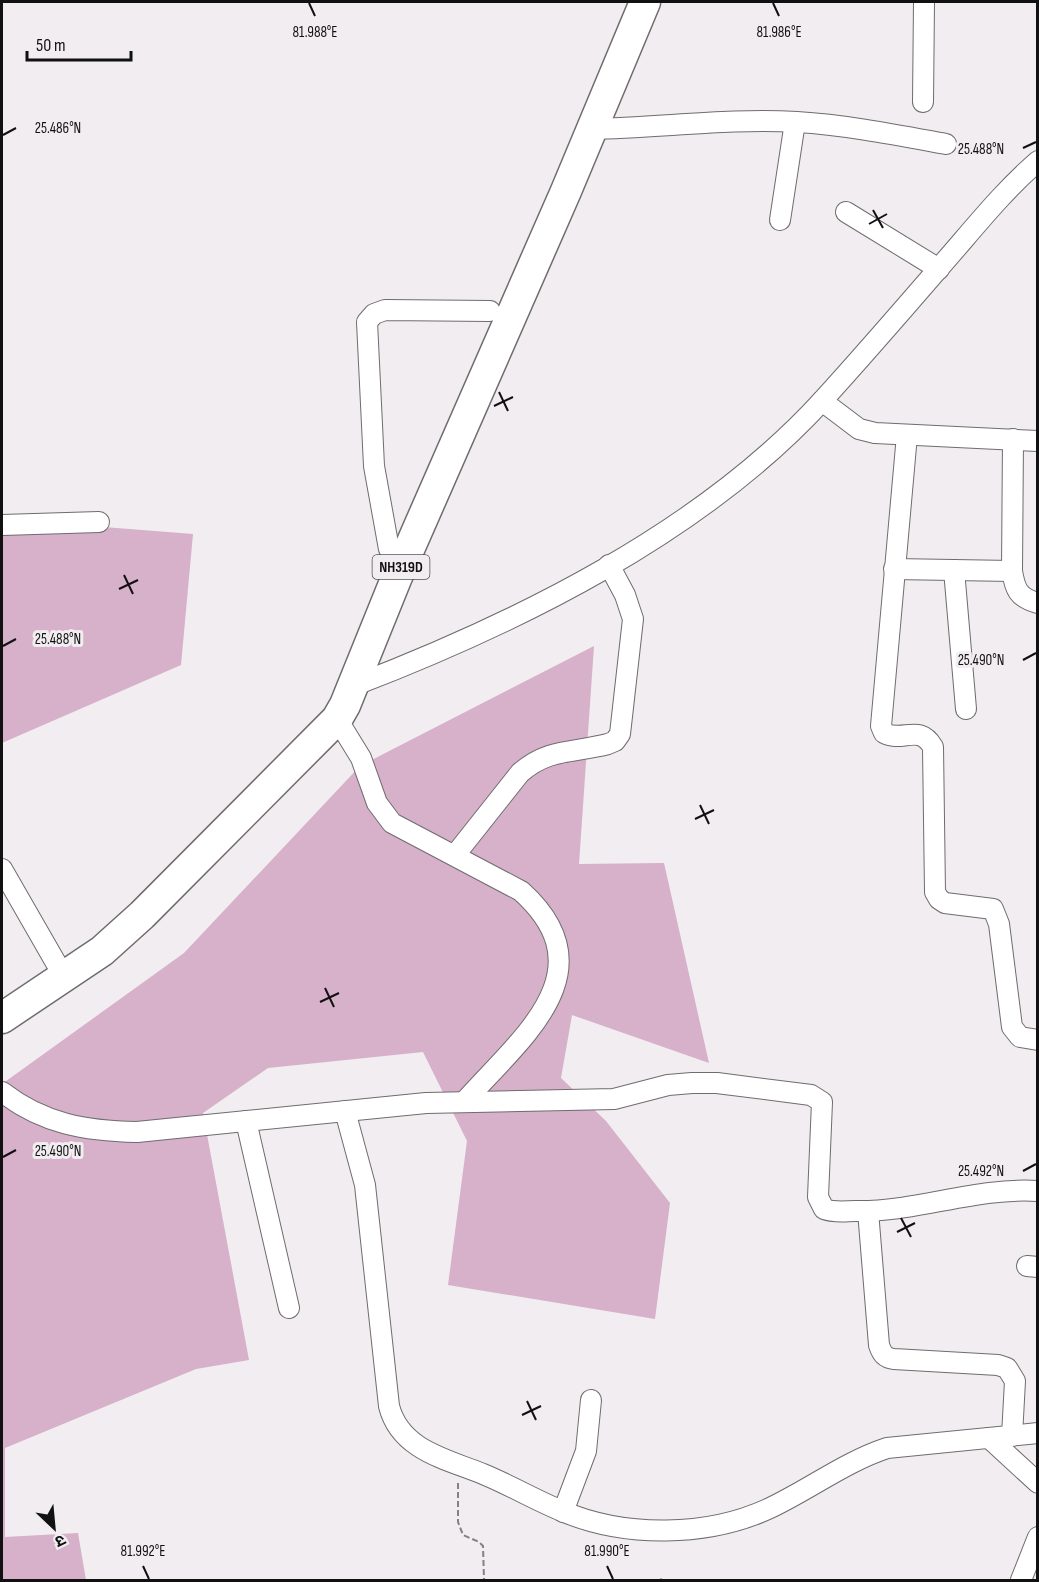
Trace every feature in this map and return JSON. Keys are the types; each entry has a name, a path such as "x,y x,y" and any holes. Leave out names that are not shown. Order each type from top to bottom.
{"highway":[{"name":"NH319D","path":"2,998 56,963 127,908 315,720 328,702 389,549 490,311 626,2"},
{"name":"NH319D","path":"2,1018 64,978 110,944 142,915 337,719 645,2"}],"street":[{"path":"922,102 924,2"},
{"path":"591,129 701,122 795,122 839,126 946,144"},
{"path":"780,220 795,122"},
{"path":"353,686 431,656 505,623 609,565 735,480 822,401 939,269 1033,172"},
{"path":"846,212 939,269"},
{"path":"389,549 374,466 367,322 374,314 385,310 490,311"},
{"path":"822,401 859,429 907,435 1038,441"},
{"path":"907,435 881,726 884,733 890,736 919,734 928,738 933,747 935,755 935,892 939,900 945,903 993,909 999,924 1012,1027 1020,1037 1038,1040"},
{"path":"1013,439 1012,571 1015,589 1020,596 1038,603"},
{"path":"2,525 99,522"},
{"path":"455,855 520,772 530,764 547,754 608,744 615,741 620,734 633,619 625,595 609,565"},
{"path":"894,569 1012,571"},
{"path":"954,570 966,709"},
{"path":"337,719 361,758 384,815 392,823 521,891 539,907 549,922 556,943 559,964 557,984 549,1004 465,1101"},
{"path":"2,869 56,963"},
{"path":"2,1092 43,1118 73,1127 101,1131 189,1128 465,1101 614,1099 668,1085 708,1083 811,1095 822,1102 819,1137 820,1204 830,1211 868,1211 925,1205 1003,1191 1038,1191"},
{"path":"345,1111 365,1185 392,1418 400,1431 416,1447 563,1512 596,1522 624,1527 673,1529 719,1525 770,1508 866,1455 887,1448 1038,1433"},
{"path":"246,1121 289,1308"},
{"path":"868,1211 879,1346 882,1353 887,1358 894,1359 1007,1368 1015,1381 1012,1436"},
{"path":"563,1512 586,1450 591,1400"},
{"path":"989,1438 1038,1484"},
{"path":"1021,1581 1038,1537"}],"path":[{"path":"458,1464 458,1522 463,1535 483,1546 484,1581"}],"shaded area":[{"path":"2,519 193,534 181,665 2,743"},
{"path":"594,646 579,864 664,863 709,1063 572,1015 561,1078 606,1121 670,1203 655,1319 448,1285 467,1141 423,1052 268,1068 203,1113 249,1360 196,1369 5,1448 5,1537 78,1533 86,1580 2,1580 2,1084 184,953 360,766"}]}
